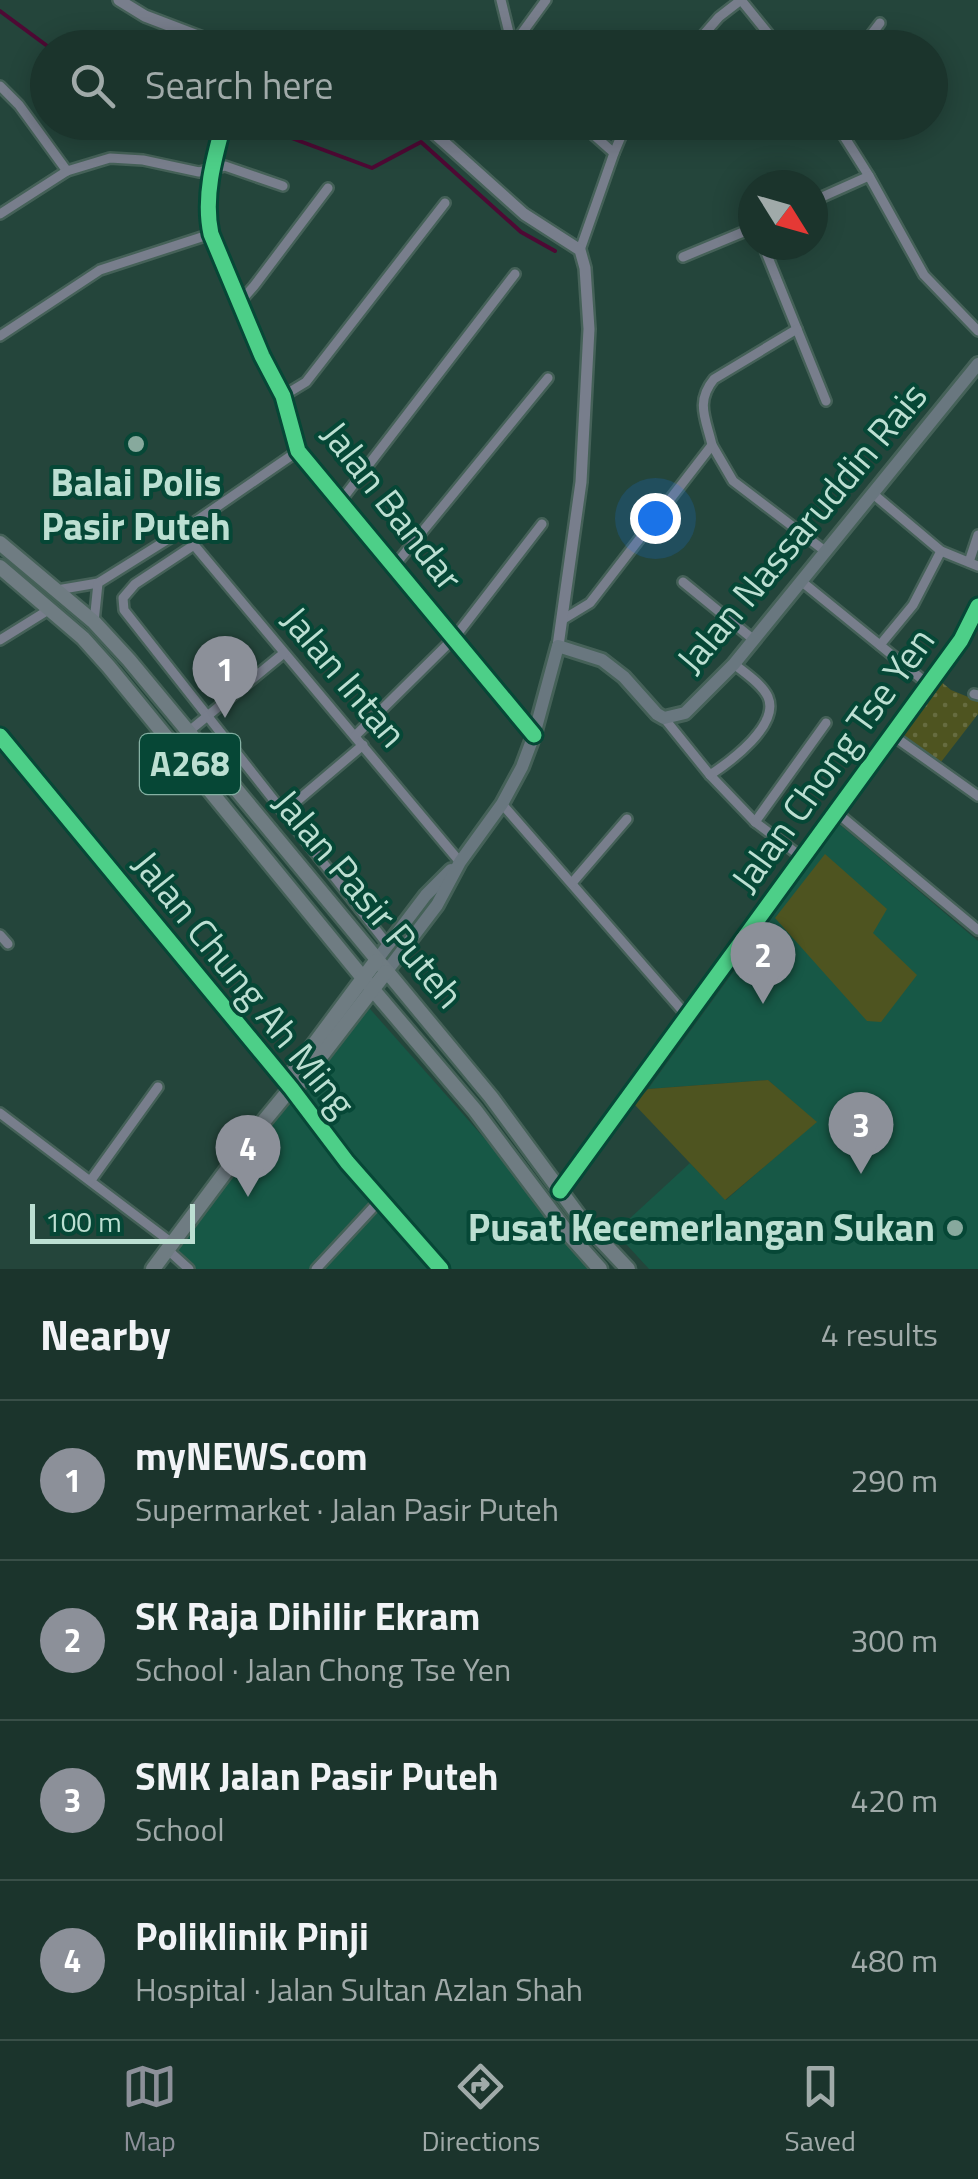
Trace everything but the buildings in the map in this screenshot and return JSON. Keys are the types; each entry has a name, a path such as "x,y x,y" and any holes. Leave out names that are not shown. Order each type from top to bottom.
{"main road":[{"name":"Jalan Nassaruddin Rais","path":"664,718 685,713 734,664 978,364"},
{"name":"Jalan Pasir Puteh","path":"0,543 94,622 490,1097 581,1218 628,1269"},
{"name":"Jalan Pasir Puteh","path":"0,567 83,638 108,666 476,1110 557,1219 600,1269"},
{"path":"381,966 398,956 437,905 460,862 502,804 534,734 558,646 602,660 664,718"},
{"path":"153,1269 290,1088 302,1080 381,966 388,944 426,895 460,862"}],"street":[{"path":"119,0 145,16 182,30"},
{"path":"501,0 508,30"},
{"path":"524,30 546,0"},
{"path":"707,30 741,0 765,30"},
{"path":"875,30 880,23"},
{"path":"0,86 30,121"},
{"path":"44,140 67,171"},
{"name":"Jalan Bandar","path":"220,140 212,170 208,213 211,234 262,356 284,396 298,451 534,734"},
{"path":"442,140 524,214 580,250"},
{"path":"600,140 614,153"},
{"path":"558,646 582,482 589,329 580,250 620,140"},
{"path":"846,140 924,275 978,331"},
{"path":"0,214 67,171 96,160 125,158 199,172 224,166 283,186"},
{"path":"828,194 869,176"},
{"path":"240,302 328,188"},
{"path":"284,396 306,382 445,203"},
{"path":"0,336 100,270 211,234"},
{"path":"682,257 738,234"},
{"path":"769,260 826,401"},
{"path":"340,502 515,274"},
{"path":"797,328 714,379 702,402 712,445 732,481 826,551"},
{"path":"395,565 548,378"},
{"path":"562,620 590,603 712,445"},
{"path":"57,590 98,582 186,528 298,451"},
{"path":"872,494 941,551 974,564 978,536"},
{"path":"284,812 359,740 455,638 542,524"},
{"name":"Jalan Intan","path":"186,528 194,545 460,862"},
{"path":"194,545 134,584 123,598 124,610 388,944"},
{"path":"880,645 913,605 941,551"},
{"path":"801,580 929,684"},
{"path":"94,622 98,582"},
{"path":"684,582 754,640"},
{"name":"Jalan Chong Tse Yen","path":"560,1192 961,640 978,606"},
{"path":"0,640 50,609"},
{"path":"188,732 284,653"},
{"path":"710,775 734,758 762,728 771,708 767,693 734,664"},
{"path":"664,718 755,822 803,858"},
{"path":"755,822 826,723"},
{"path":"892,735 978,796"},
{"name":"Jalan Chung Ah Ming","path":"0,736 347,1162 441,1269"},
{"path":"502,804 688,1017"},
{"path":"836,812 977,926"},
{"path":"572,884 627,819"},
{"path":"91,1180 158,1086"},
{"path":"0,1112 91,1180 170,1247 189,1269"},
{"path":"316,1269 380,1200"}],"shaded area":[{"path":"939,680 951,690 978,701 978,714 941,762 900,734"},
{"path":"837,822 978,941 978,1269 649,1269 615,1232 690,1163 726,1200 815,1122 768,1080 648,1089"},
{"path":"825,854 887,909 873,933 917,975 881,1022 867,1021 775,918"},
{"path":"363,1001 600,1269 194,1269 170,1247"},
{"path":"768,1080 817,1122 725,1200 634,1104 648,1089"}],"waterway":[{"path":"0,11 30,33"},
{"path":"297,140 372,168 421,142 521,232 555,251"}],"cycle path":[{"path":"219,140 209,192 211,234 283,396 298,451 534,735"},
{"path":"560,1191 961,640 978,606"},
{"path":"0,736 291,1088 347,1162 441,1269"}],"place":[{"name":"Balai Polis Pasir Puteh","path":"136,444"},
{"name":"myNEWS.com","path":"225,718"},
{"name":"SK Raja Dihilir Ekram","path":"763,1004"},
{"name":"SMK Jalan Pasir Puteh","path":"861,1174"},
{"name":"Poliklinik Pinji","path":"248,1197"},
{"name":"Pusat Kecemerlangan Sukan","path":"955,1228"}]}
